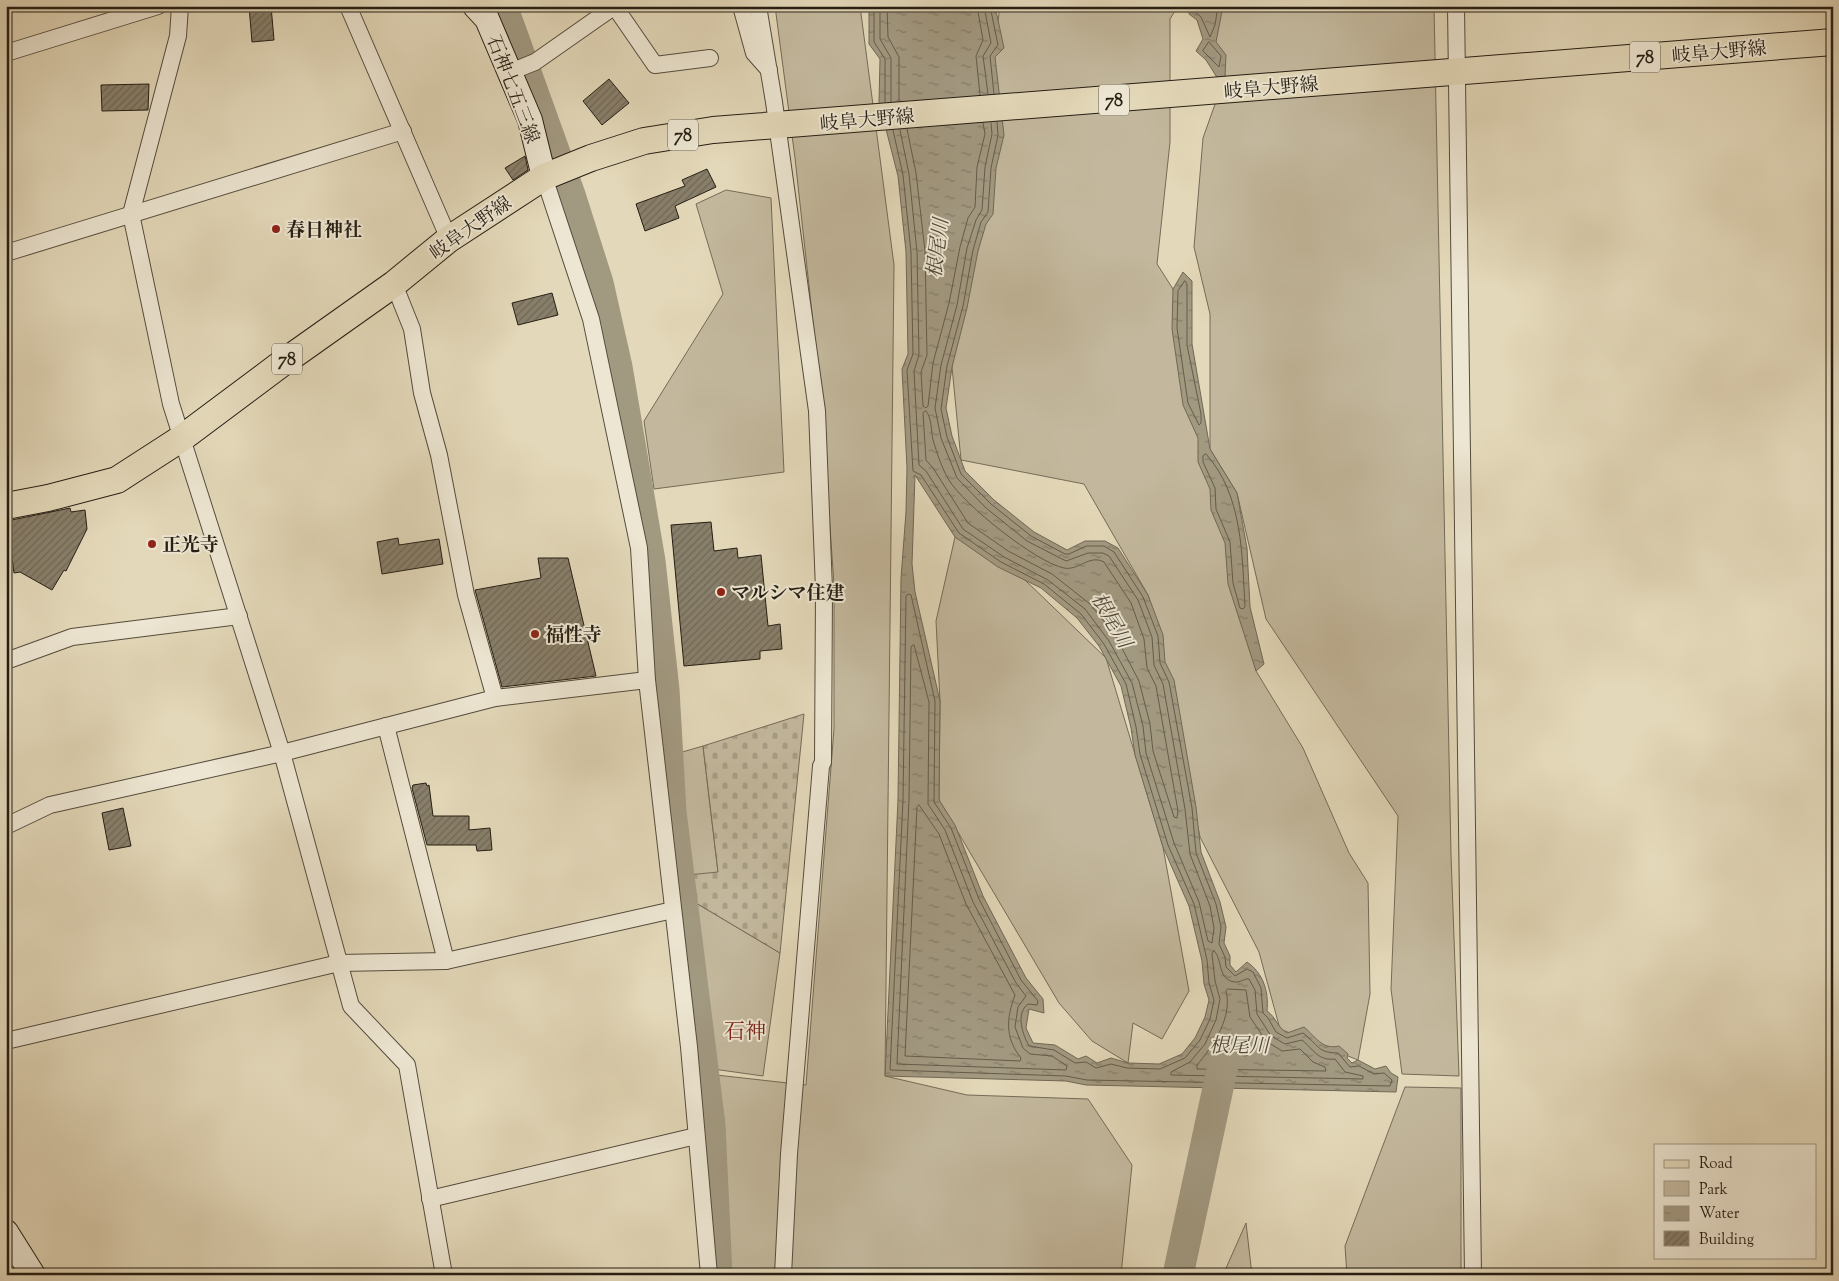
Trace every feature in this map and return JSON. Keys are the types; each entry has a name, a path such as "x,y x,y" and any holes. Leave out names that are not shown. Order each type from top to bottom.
{"main road":[{"name":"石神七五三線","path":"475,6 487,20 513,71 530,120 556,172"},
{"name":"岐阜大野線","path":"6,506 117,480 182,438 281,364 394,284 449,239 556,172 644,141 713,130 787,126 1833,42"},
{"path":"6,1232 33,1275"}],"street":[{"path":"6,53 158,6"},
{"path":"180,6 178,36 131,214 171,404 282,753 351,1006 407,1065 444,1275"},
{"path":"348,6 449,239"},
{"path":"741,6 754,53 769,70"},
{"path":"758,6 769,70 787,126 817,411 824,588 823,762 789,1154 782,1275"},
{"path":"1456,6 1473,1275"},
{"path":"513,71 535,62 615,7 655,65 710,58"},
{"path":"6,253 403,131"},
{"path":"556,172 591,319 637,539 647,680 689,1047 696,1136 709,1252 709,1275"},
{"path":"394,284 412,329 422,393 439,455 466,595 495,698"},
{"path":"6,661 72,637 240,616"},
{"path":"6,826 50,805 282,753 495,698 647,680"},
{"path":"386,726 446,961"},
{"path":"6,1041 339,963 446,961 672,910"},
{"path":"430,1199 696,1136"}],"green space":[{"path":"775,6 860,6 894,265 885,1076 967,1095 1088,1099 1132,1165 1121,1275 726,1275 716,1075 806,1085 834,729 834,584 820,386 795,158"},
{"path":"1000,6 1178,6 1170,19 1170,142 1157,264 1173,289 1256,671 1303,748 1349,853 1368,883 1370,994 1358,1060 1280,1029 1259,952 1200,837 1148,595 1084,484 961,460 952,367"},
{"path":"1222,6 1434,6 1451,855 1459,1076 1402,1074 1391,989 1398,816 1266,619 1237,493 1210,449 1210,314 1194,247 1203,138 1225,76 1215,42"},
{"path":"726,190 771,198 784,472 654,489 644,421 723,294 696,204"},
{"path":"955,537 1025,580 1106,658 1163,847 1189,991 1162,1039 1133,1023 1128,1063 1092,1041 1059,1003 939,800 940,701 936,621"},
{"path":"804,714 780,953 691,900 688,875 718,872 703,746"},
{"path":"703,746 718,872 691,900 780,953 763,1076 706,1068 672,755"},
{"path":"1405,1087 1461,1088 1461,1275 1347,1275 1345,1246"},
{"path":"1246,1223 1252,1275 1223,1275"}],"water":[{"path":"869,6 995,6 1004,48 995,57 1004,135 996,168 993,214 986,224 978,251 967,308 952,367 946,408 952,436 965,471 994,500 1034,532 1067,550 1085,541 1105,541 1118,548 1148,595 1163,635 1165,662 1174,680 1196,807 1201,852 1220,902 1226,927 1224,943 1230,956 1230,965 1236,972 1247,962 1253,966 1264,983 1267,996 1267,1011 1284,1031 1287,1033 1304,1027 1324,1044 1333,1047 1339,1046 1348,1054 1347,1058 1352,1063 1358,1060 1375,1069 1386,1066 1391,1073 1398,1077 1396,1092 1086,1085 1066,1081 885,1076 898,800 901,578 906,512 907,468 902,369 908,354 906,252 898,176 879,102 880,59 869,44","holes":["915,475 955,537 998,567 1041,588 1077,618 1099,646 1121,686 1135,755 1163,847 1189,906 1202,961 1204,984 1209,1000 1205,1017 1195,1038 1182,1054 1159,1064 1128,1063 1111,1058 1097,1063 1086,1056 1078,1059 1055,1045 1033,1043 1026,1028 1029,1009 1044,1013 1043,999 1026,978 983,896 955,825 939,800 940,701 915,592 912,564"]},
{"path":"1189,6 1223,6 1216,42 1226,55 1225,76 1218,79 1206,60 1196,51 1203,39 1197,20 1189,14"},
{"path":"1183,272 1192,281 1192,344 1210,449 1237,493 1247,548 1250,607 1264,664 1256,671 1228,584 1225,543 1211,510 1210,489 1198,462 1198,438 1183,405 1172,329 1173,289"}],"building":[{"path":"249,6 271,6 274,40 252,42"},
{"path":"609,79 629,103 602,125 583,101"},
{"path":"149,84 148,110 102,111 101,85"},
{"path":"525,156 528,170 513,180 505,168"},
{"path":"707,169 716,187 675,206 679,218 645,231 636,204 685,186 682,180"},
{"path":"552,293 558,315 518,325 512,303"},
{"path":"70,508 71,512 85,510 87,529 66,571 64,570 52,590 20,572 14,573 7,521"},
{"name":"マルシマ住建","path":"711,522 714,551 737,548 738,558 761,555 768,626 780,624 782,649 760,651 760,659 684,666 671,525"},
{"path":"398,538 399,545 439,539 443,564 382,574 377,542"},
{"name":"福性寺","path":"538,558 568,558 596,676 502,687 475,590 541,578"},
{"path":"426,783 427,786 429,785 433,816 469,816 469,830 490,828 492,850 477,851 476,845 427,845 412,788 413,785"},
{"path":"123,808 131,846 109,850 102,813"}],"waterway":[{"path":"502,6 570,195 598,283 617,367 650,561 664,690 671,812 710,1125 717,1275"},
{"name":"根尾川","path":"1178,1275 1227,1046"}],"place":[{"name":"春日神社","path":"276,229"},
{"name":"正光寺","path":"152,544"},
{"name":"マルシマ住建","path":"721,592"},
{"name":"福性寺","path":"535,634"}],"district":[{"name":"石神","path":"745,1031"}]}
